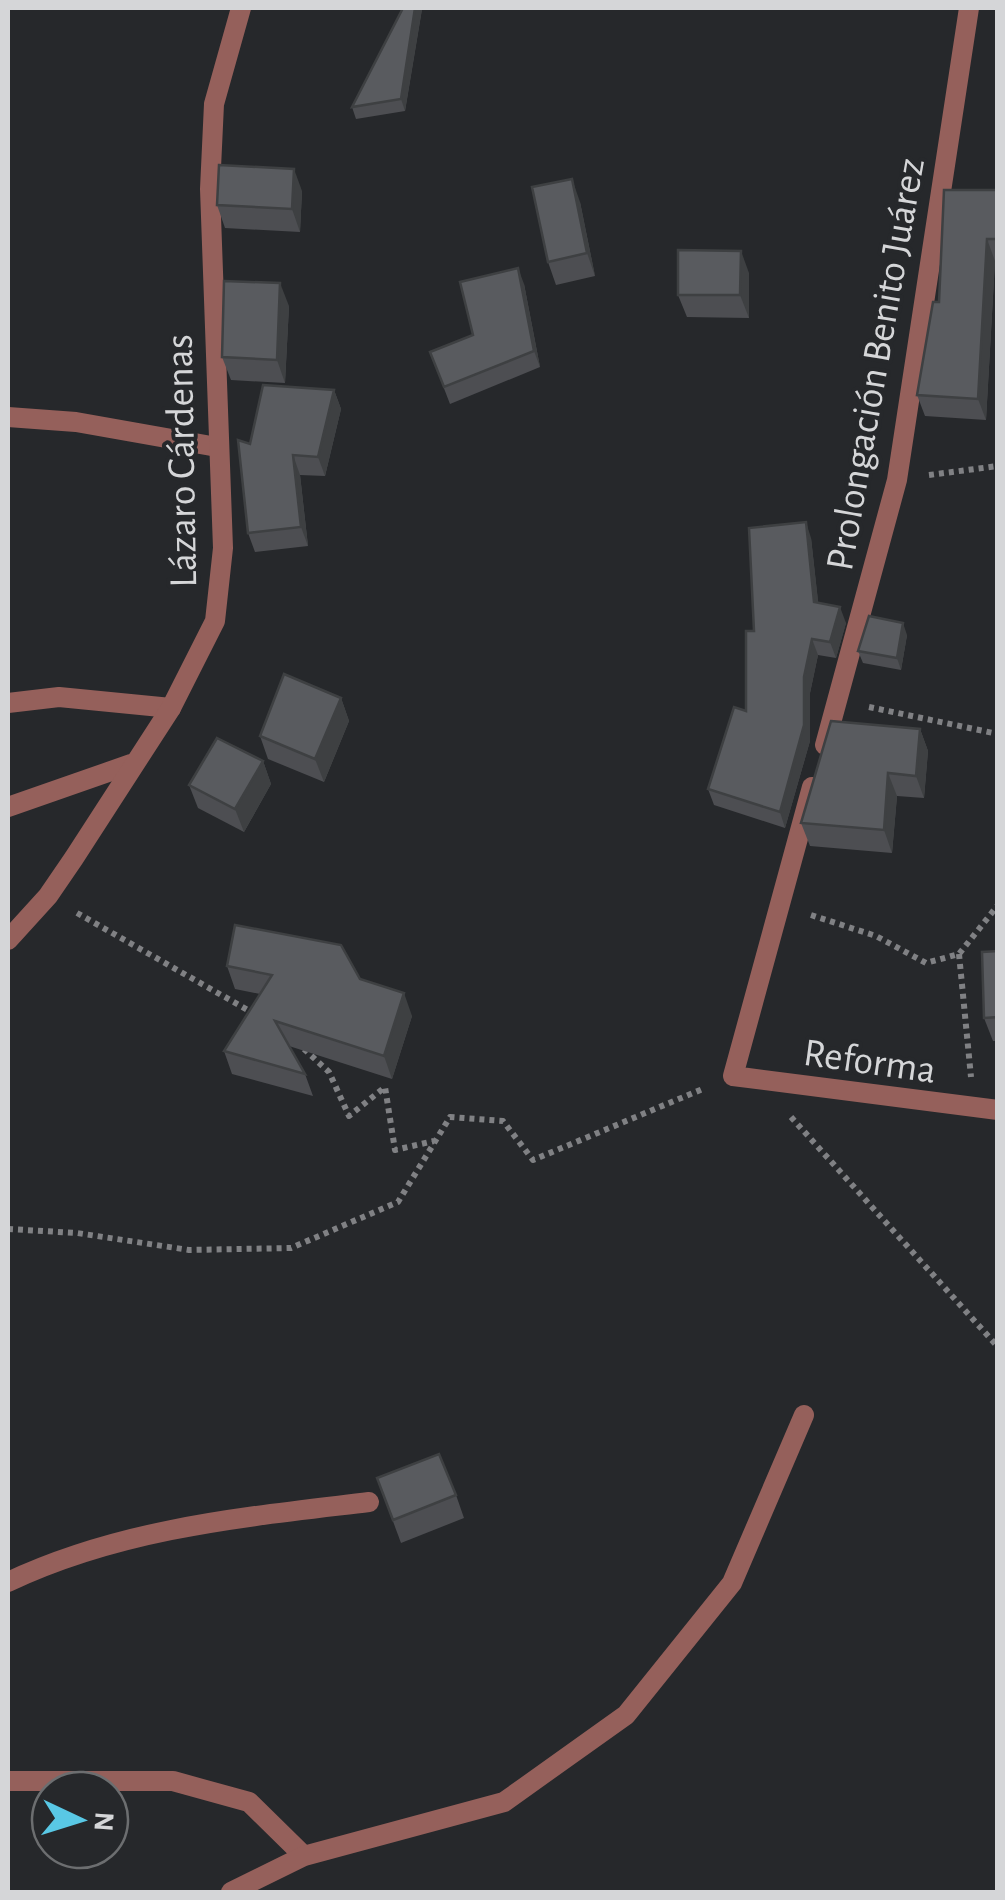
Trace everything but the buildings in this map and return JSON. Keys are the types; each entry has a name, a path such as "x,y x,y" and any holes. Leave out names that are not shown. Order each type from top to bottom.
{"street":[{"name":"Lázaro Cárdenas","path":"8,940 48,896 171,708 215,621 223,548 210,190 214,104 241,8"},
{"name":"Prolongación Benito Juárez","path":"733,1076 774,912 838,700 896,480 969,8"},
{"path":"8,417 76,422 217,446"},
{"path":"8,702 59,697 171,708"},
{"path":"8,807 131,764"},
{"name":"Reforma","path":"733,1076 974,1110 998,1110"},
{"path":"232,1892 304,1856 504,1802 626,1715 732,1583 804,1415"},
{"path":"8,1582 57,1559 177,1526 369,1502"},
{"path":"8,1780 173,1781 249,1802 304,1856"}],"path":[{"path":"896,480 998,466"},
{"path":"838,700 998,734"},
{"path":"48,896 270,1023"},
{"path":"774,912 822,916 876,936 926,963 959,954 998,905"},
{"path":"959,954 974,1110"},
{"path":"301,1046 328,1072 349,1116 385,1087 395,1150 436,1141"},
{"path":"8,1229 77,1232 189,1250 291,1248 398,1202 450,1118 503,1121 533,1160 733,1076"},
{"path":"758,1080 998,1346"}]}
